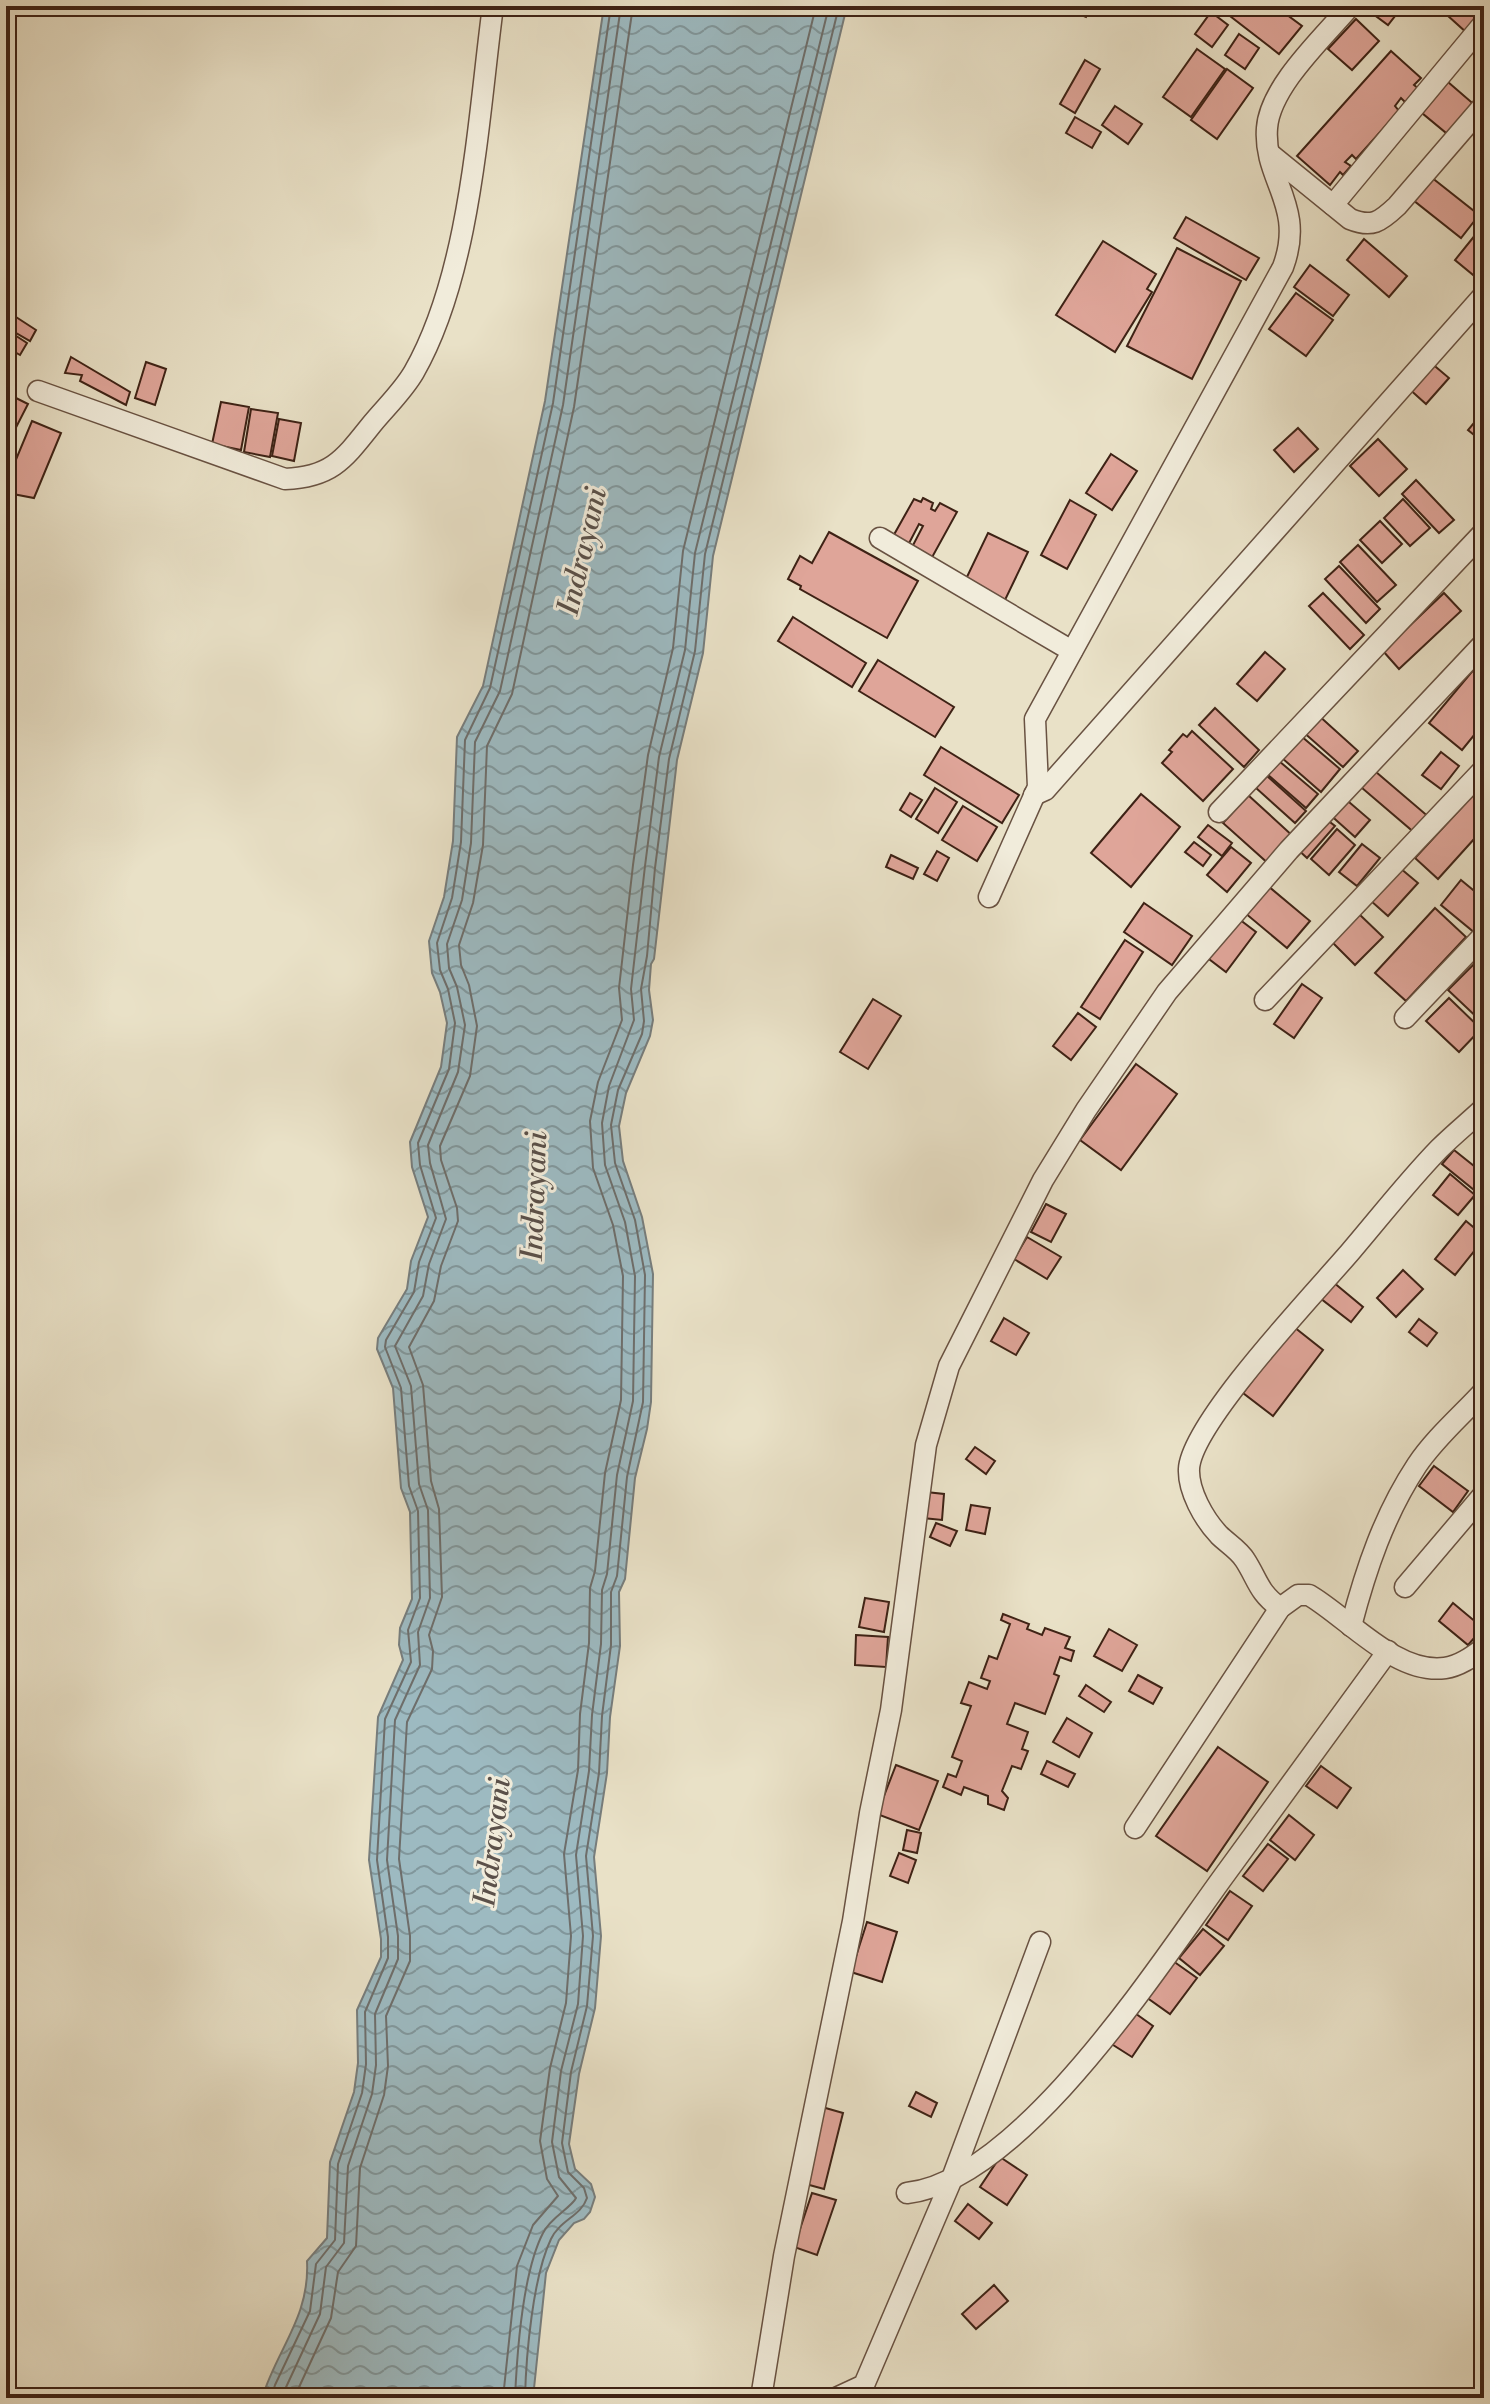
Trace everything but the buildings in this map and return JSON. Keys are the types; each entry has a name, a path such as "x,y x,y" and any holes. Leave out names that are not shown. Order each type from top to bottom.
{"street":[{"path":"38,391 285,479 308,478 331,469 352,450 412,375 430,340 445,299 461,234 493,6"},
{"path":"989,897 1038,787 1035,719 1283,267 1289,249 1291,225 1270,154 1267,128 1273,105 1291,76 1350,6"},
{"path":"1333,205 1484,23"},
{"path":"1270,154 1350,219 1362,224 1383,219 1484,105"},
{"path":"1034,795 1045,790 1484,295"},
{"path":"1219,812 1484,532"},
{"path":"880,538 1072,651"},
{"path":"761,2398 784,2256 853,1921 891,1710 926,1445 949,1366 1043,1180 1086,1110 1167,992 1289,850 1484,643"},
{"path":"1265,1000 1484,769"},
{"path":"1405,1018 1484,935"},
{"path":"1280,1608 1261,1593 1243,1557 1219,1535 1200,1506 1190,1485 1192,1454 1233,1390 1277,1337 1439,1149 1484,1108"},
{"path":"1351,1626 1369,1559 1393,1506 1418,1462 1484,1391"},
{"path":"1405,1587 1484,1494"},
{"path":"1135,1828 1288,1600 1298,1595 1309,1595 1388,1651 1427,1668 1447,1668 1469,1659 1484,1648"},
{"path":"907,2193 929,2191 951,2181 1012,2139 1078,2070 1149,1979 1388,1651"},
{"path":"836,2398 864,2385 951,2181 1040,1942"}],"water":[{"name":"Indrayani","path":"604,6 847,6 713,556 703,653 677,760 651,964 649,990 653,1020 650,1036 626,1093 619,1126 623,1161 642,1217 653,1274 651,1402 635,1478 625,1579 619,1592 620,1646 610,1717 607,1773 594,1857 601,1936 595,2008 579,2074 569,2144 575,2169 591,2184 595,2197 590,2212 574,2223 559,2240 546,2273 533,2398 262,2398 298,2316 307,2281 307,2261 327,2238 330,2162 354,2092 358,2063 357,2010 381,1957 369,1860 378,1717 403,1660 399,1645 400,1628 412,1599 410,1512 401,1488 393,1388 377,1349 378,1338 407,1289 411,1261 428,1217 412,1167 410,1142 441,1067 447,1023 432,973 429,941 444,897 453,841 457,737 483,686 545,401"}]}
